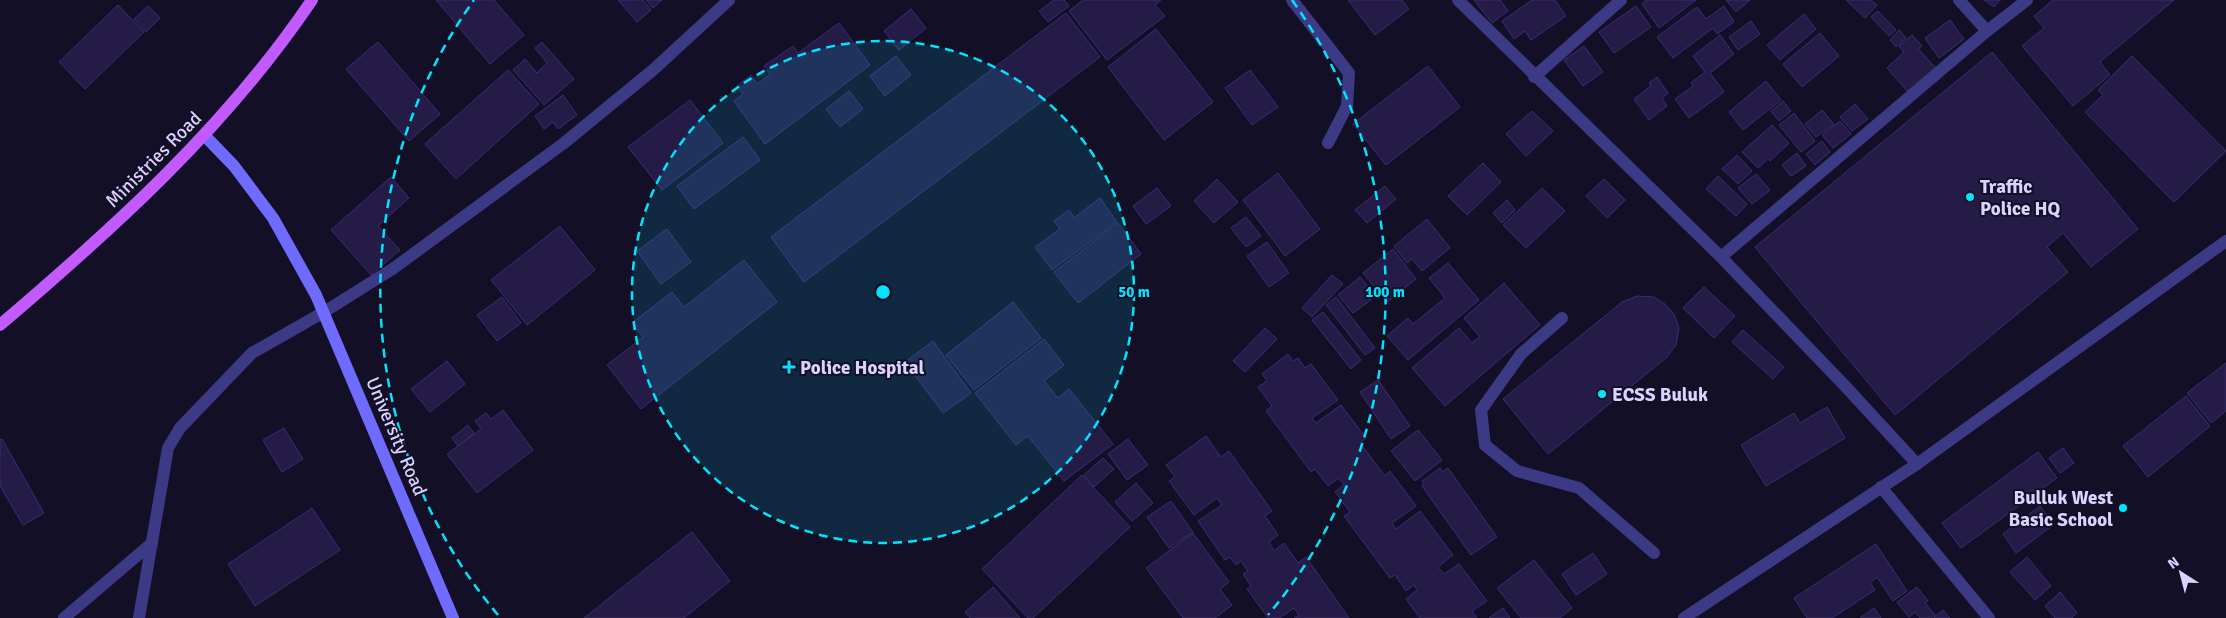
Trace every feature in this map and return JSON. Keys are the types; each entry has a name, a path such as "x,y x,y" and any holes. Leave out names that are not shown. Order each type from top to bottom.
{"main road":[{"name":"Ministries Road","path":"0,325 139,202 205,136 284,40 312,0"},
{"name":"University Road","path":"205,136 254,191 273,218 302,269 324,312 453,618"}],"street":[{"path":"140,618 168,448 180,428 252,353 324,312 394,268 564,143 653,70 729,0"},
{"path":"1292,0 1349,73 1347,106 1328,143"},
{"path":"1458,0 1534,77 1721,257 1846,387 1916,464"},
{"path":"1534,77 1622,0"},
{"path":"1959,0 1987,31"},
{"path":"1721,257 1987,31 2027,0"},
{"path":"1684,618 1916,464 2226,241"},
{"path":"1562,318 1521,354 1481,410 1485,445 1517,471 1579,488 1654,553"},
{"path":"1881,487 1989,618"},
{"path":"64,618 152,543"}],"building":[{"path":"436,0 494,0 524,35 490,64"},
{"path":"618,0 643,0 651,10 637,22"},
{"path":"646,0 662,0 653,8"},
{"path":"1054,0 1064,0 1069,6 1048,22 1039,11"},
{"path":"1083,0 1161,0 1155,5 1165,16 1107,60 1069,11"},
{"path":"1348,0 1402,0 1409,9 1375,35"},
{"path":"1474,0 1500,0 1508,11 1492,23"},
{"path":"1532,0 1555,0 1566,16 1531,40 1525,31 1514,39 1502,21"},
{"path":"1646,0 1696,0 1659,28 1642,4"},
{"path":"1726,0 1750,0 1736,12"},
{"path":"1846,0 1871,0 1877,5 1865,18"},
{"path":"1984,0 2000,0 1994,7"},
{"path":"2053,0 2174,0 2100,62 2110,75 2073,106 2022,46 2044,28 2034,16"},
{"path":"118,5 144,32 85,89 59,62"},
{"path":"148,6 160,18 146,32 134,19"},
{"path":"1636,6 1651,27 1614,53 1599,32"},
{"path":"1724,6 1734,22 1717,34 1713,28 1673,58 1657,37 1697,7 1706,19"},
{"path":"911,9 926,28 899,50 884,31"},
{"path":"1878,11 1896,30 1889,36 1871,17"},
{"path":"1066,13 1100,57 804,282 771,237"},
{"path":"1804,14 1816,29 1780,60 1767,45"},
{"path":"1950,20 1964,39 1939,58 1925,38"},
{"path":"1751,21 1760,34 1738,50 1729,37"},
{"path":"839,23 870,65 765,144 734,101 743,94 737,86 751,75 757,84 770,74 764,66 793,46 798,53"},
{"path":"1156,29 1213,102 1164,140 1108,67"},
{"path":"1899,30 1906,38 1896,47 1890,40"},
{"path":"1820,33 1839,56 1802,87 1783,64"},
{"path":"1720,35 1734,54 1710,73 1724,92 1689,118 1675,99 1693,86 1691,83 1705,72 1693,56"},
{"path":"1912,35 1922,46 1918,49 1936,68 1909,93 1887,68 1904,52 1899,46"},
{"path":"378,42 440,114 409,141 346,69"},
{"path":"542,42 574,79 544,105 513,70 525,59 537,73 547,63 535,48"},
{"path":"1584,46 1603,72 1583,86 1564,60"},
{"path":"1992,52 2138,229 2091,267 2063,233 2047,247 2068,272 1895,415 1755,247"},
{"path":"896,56 911,75 885,96 870,76"},
{"path":"2132,56 2226,151 2174,202 2085,112 2103,95 2098,90"},
{"path":"1428,66 1460,107 1386,165 1353,124"},
{"path":"508,70 539,104 456,179 425,144"},
{"path":"1250,70 1278,107 1252,125 1225,88"},
{"path":"1657,77 1668,93 1662,98 1667,106 1649,120 1634,99 1651,86 1649,83"},
{"path":"1766,81 1781,100 1743,130 1729,112"},
{"path":"849,91 863,109 840,127 826,109"},
{"path":"563,95 577,115 558,129 553,122 544,129 535,116"},
{"path":"690,100 723,143 662,190 628,147"},
{"path":"1783,101 1791,111 1779,121 1771,111"},
{"path":"1855,104 1868,119 1852,131 1840,117"},
{"path":"1822,110 1834,124 1816,137 1805,124"},
{"path":"1532,111 1553,131 1526,156 1506,134"},
{"path":"1794,113 1815,141 1801,152 1779,125"},
{"path":"1840,121 1851,134 1833,148 1822,135"},
{"path":"1772,125 1789,143 1770,161 1768,159 1758,168 1742,152"},
{"path":"743,137 760,160 694,209 677,186"},
{"path":"1822,141 1830,152 1815,165 1806,154"},
{"path":"1797,153 1806,166 1791,176 1782,165"},
{"path":"1737,155 1752,171 1738,184 1722,169"},
{"path":"1483,163 1501,182 1467,215 1448,196"},
{"path":"1278,173 1320,229 1285,256 1243,200"},
{"path":"1756,174 1770,190 1752,204 1738,188"},
{"path":"1718,176 1747,204 1736,216 1706,189"},
{"path":"391,177 409,198 378,226 400,250 371,275 331,230"},
{"path":"1217,179 1238,202 1214,223 1194,201"},
{"path":"1604,179 1625,200 1607,218 1586,196"},
{"path":"1385,186 1396,199 1367,223 1355,210"},
{"path":"1157,188 1171,206 1146,224 1133,206"},
{"path":"1542,188 1565,211 1526,248 1503,225"},
{"path":"1100,198 1117,222 1052,270 1035,247 1060,229 1054,221 1069,210 1074,218"},
{"path":"1507,200 1515,210 1502,223 1493,213"},
{"path":"1246,217 1261,236 1246,247 1231,228"},
{"path":"1427,219 1450,248 1422,271 1412,259 1407,263 1394,246"},
{"path":"1118,223 1141,254 1078,303 1054,272"},
{"path":"560,226 595,270 527,325 491,280"},
{"path":"667,229 691,262 661,284 637,251"},
{"path":"1267,242 1289,273 1269,287 1247,256"},
{"path":"1393,249 1416,279 1387,302 1363,273"},
{"path":"744,260 777,302 641,409 607,365 643,337 632,323 672,292 684,307"},
{"path":"1448,263 1479,300 1408,360 1387,336 1408,318 1413,324 1445,298 1429,278"},
{"path":"1332,275 1343,284 1312,317 1302,308"},
{"path":"1360,277 1376,296 1353,313 1338,295"},
{"path":"1504,283 1540,325 1445,406 1412,368 1459,328 1472,343 1480,337 1464,318"},
{"path":"1704,287 1735,316 1714,338 1683,308"},
{"path":"1637,296 1654,297 1665,304 1674,314 1679,328 1676,345 1667,357 1548,454 1503,399 1622,302"},
{"path":"502,297 521,323 497,341 477,315"},
{"path":"1336,297 1375,348 1365,355 1326,305"},
{"path":"1013,302 1041,338 974,390 946,355"},
{"path":"1323,312 1361,360 1351,369 1312,320"},
{"path":"1265,328 1277,339 1245,372 1233,361"},
{"path":"1743,330 1784,367 1773,379 1732,342"},
{"path":"1044,339 1064,365 1044,381 1058,398 1069,389 1113,444 1064,481 1028,436 1016,445 975,393"},
{"path":"933,341 971,393 943,413 905,362"},
{"path":"1288,354 1293,361 1298,358 1305,368 1311,364 1338,400 1312,418 1316,423 1341,405 1366,438 1360,443 1385,476 1390,471 1416,506 1392,523 1396,529 1420,511 1453,555 1438,567 1444,574 1459,564 1487,601 1472,611 1477,618 1420,618 1406,599 1417,590 1414,585 1406,591 1395,575 1390,578 1344,516 1350,512 1335,492 1344,485 1339,478 1328,486 1315,469 1311,472 1266,411 1272,406 1258,387 1267,381 1262,374"},
{"path":"447,361 465,384 430,412 411,389"},
{"path":"2226,363 2226,411 2211,423 2187,393"},
{"path":"1378,380 1410,426 1391,439 1360,392"},
{"path":"2186,396 2210,426 2148,477 2123,446"},
{"path":"1827,407 1845,438 1766,486 1741,445 1794,413 1800,423"},
{"path":"503,410 533,450 477,493 447,454 481,429 475,421 486,413 491,419"},
{"path":"468,425 474,433 458,446 452,438"},
{"path":"284,428 303,459 282,472 263,440"},
{"path":"1418,430 1442,460 1415,481 1391,451"},
{"path":"1206,436 1221,457 1229,451 1272,511 1265,516 1278,535 1269,542 1274,551 1284,543 1298,563 1306,557 1349,618 1294,618 1299,615 1294,608 1280,618 1268,618 1247,589 1251,586 1243,574 1248,571 1241,561 1236,565 1230,557 1225,560 1198,521 1222,505 1217,498 1194,515 1169,481 1175,477 1166,465"},
{"path":"2,439 44,513 23,525 0,486 0,440"},
{"path":"1128,439 1148,465 1127,480 1108,454"},
{"path":"2063,448 2074,463 2060,473 2049,458"},
{"path":"2038,452 2057,478 1961,548 1942,523"},
{"path":"1103,458 1114,469 1094,487 1084,475"},
{"path":"1440,468 1442,472 1448,468 1497,537 1471,555 1422,486 1424,484 1422,481"},
{"path":"1082,475 1130,527 1033,618 1028,618 982,569"},
{"path":"1136,483 1153,503 1132,521 1115,502"},
{"path":"1171,501 1193,532 1169,548 1147,517"},
{"path":"2040,506 2053,525 2016,553 2003,534"},
{"path":"312,508 340,550 255,606 228,564"},
{"path":"692,532 730,581 684,618 584,618"},
{"path":"1193,533 1229,582 1220,589 1232,605 1215,618 1183,618 1146,568"},
{"path":"1876,544 1907,591 1893,601 1877,577 1870,583 1875,590 1832,618 1807,618 1794,598"},
{"path":"1593,553 1607,574 1576,595 1562,574"},
{"path":"2027,557 2051,586 2035,600 2010,572"},
{"path":"1534,560 1572,608 1560,618 1521,618 1497,588"},
{"path":"993,587 1020,618 970,618 965,612"},
{"path":"1917,587 1928,601 1925,603 1935,615 1931,618 1920,618 1915,612 1909,617 1897,602"},
{"path":"2060,592 2077,613 2072,618 2055,618 2045,606"},
{"path":"1503,608 1510,618 1489,618"},
{"path":"1874,608 1881,618 1860,618"},
{"path":"1943,610 1950,618 1934,617"}],"place":[{"name":"Traffic Police HQ","path":"1970,197"},
{"name":"Police Hospital","path":"789,367"},
{"name":"ECSS Buluk","path":"1602,394"},
{"name":"Bulluk West Basic School","path":"2123,508"}]}
